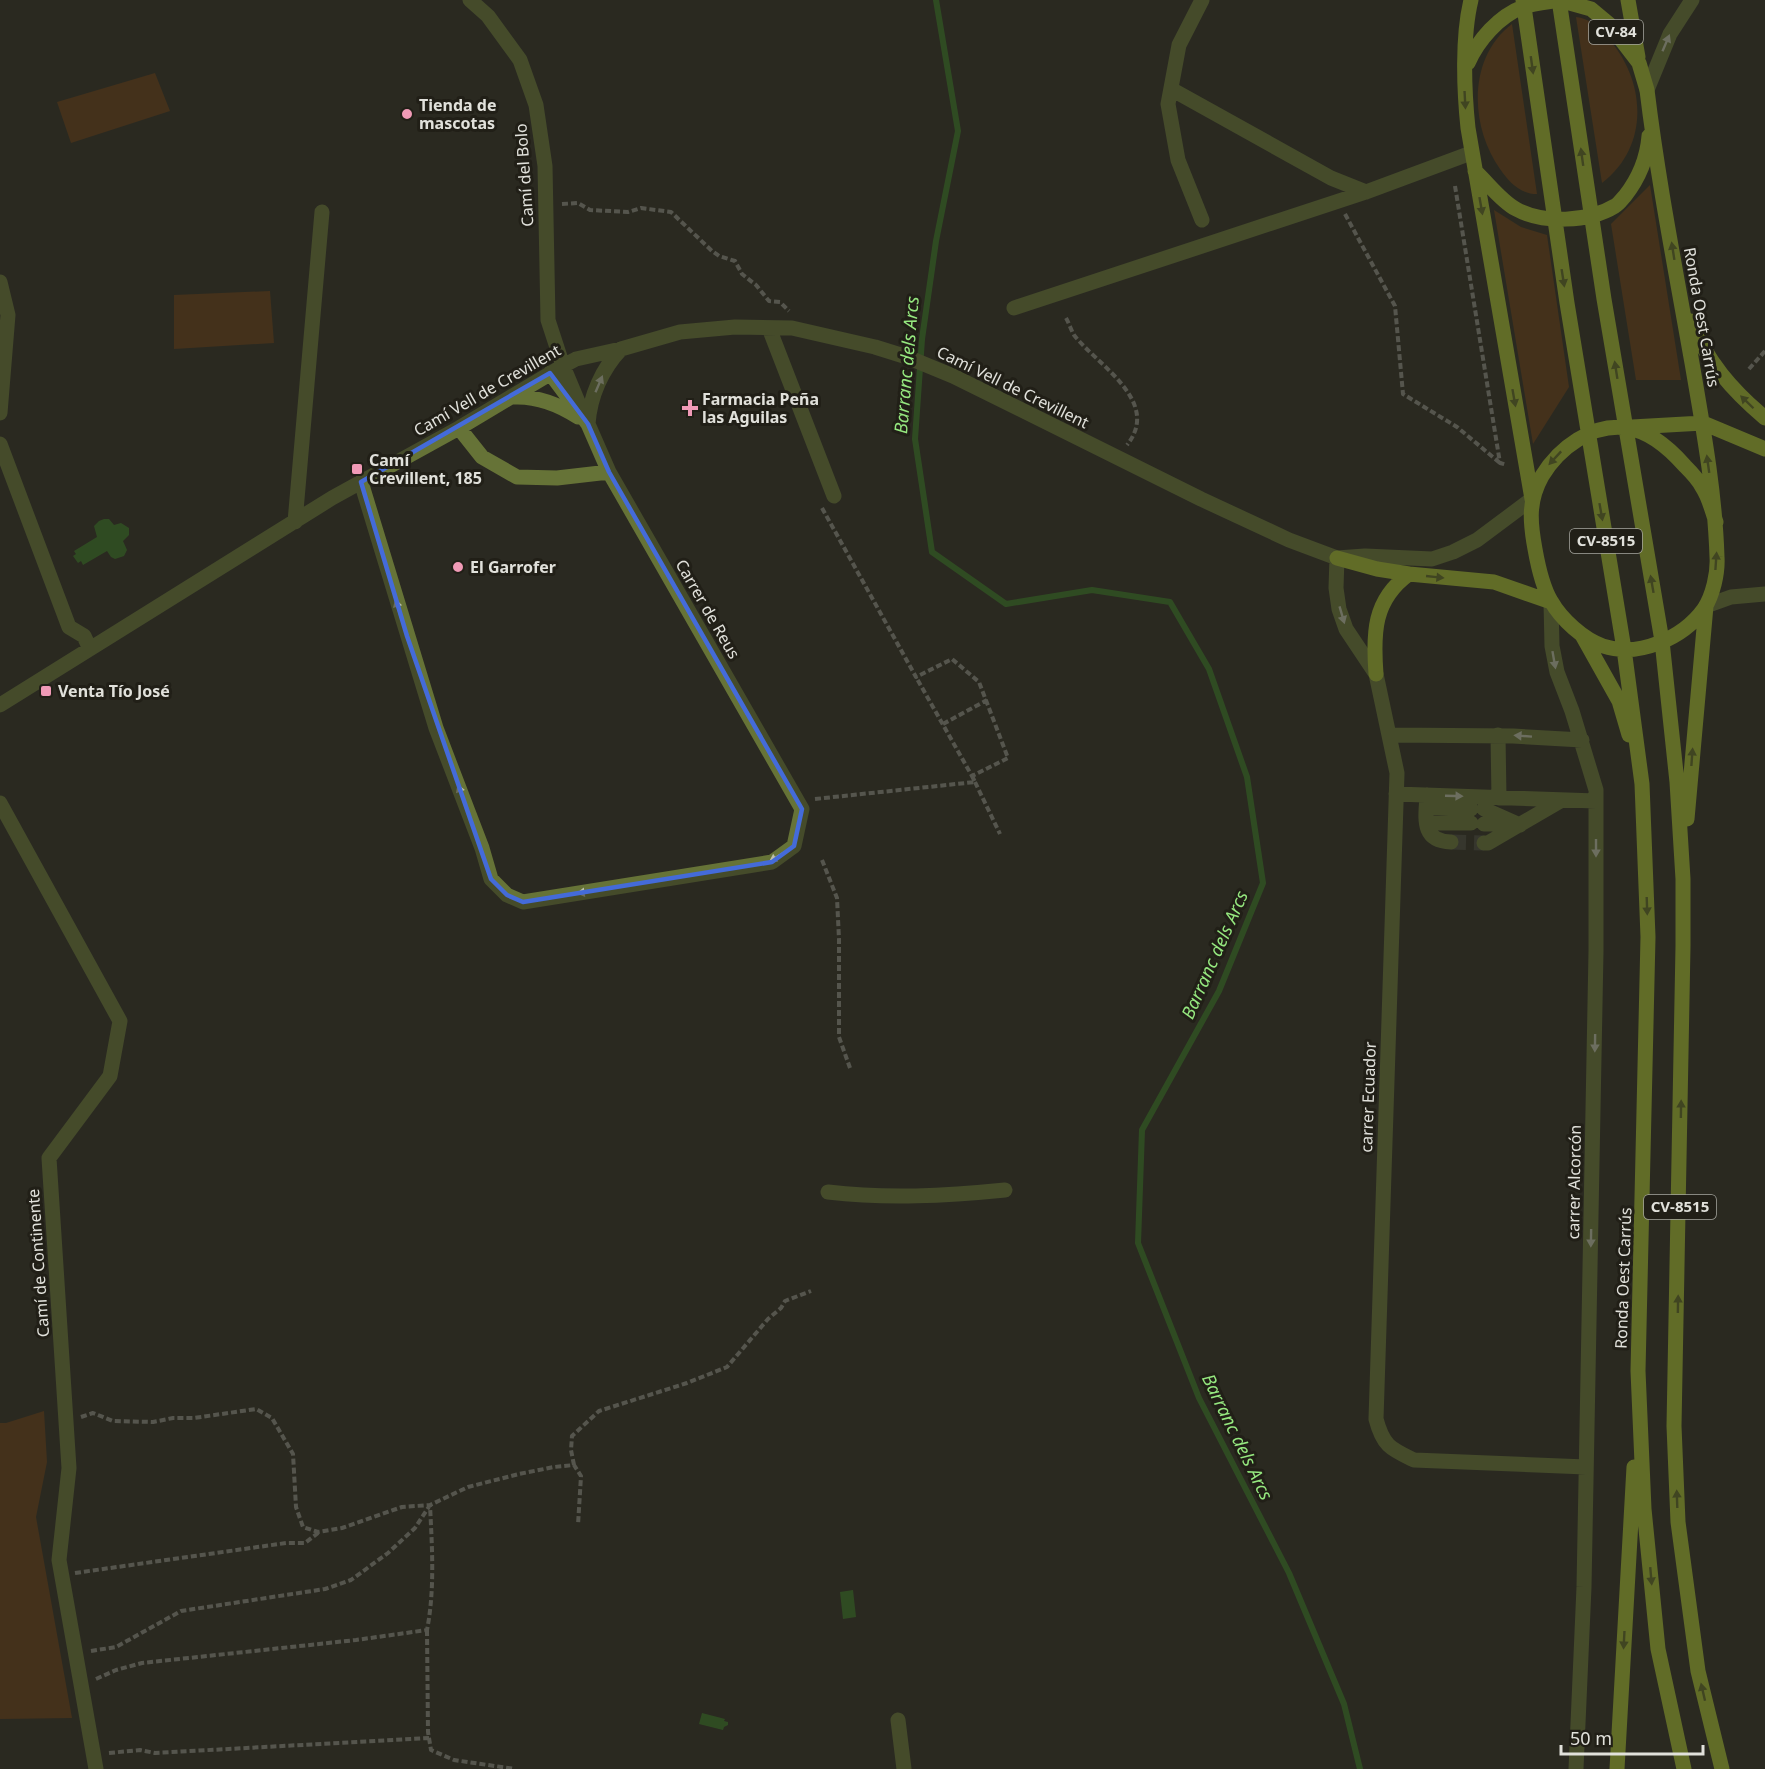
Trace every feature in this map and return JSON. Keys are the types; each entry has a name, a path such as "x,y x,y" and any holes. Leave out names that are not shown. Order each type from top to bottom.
{"main road":[{"name":"Ronda Oest Carrús","path":"1471,0 1465,71 1465,100 1471,153 1532,499"},
{"name":"Ronda Oest Carrús","path":"1465,71 1475,48 1490,31 1523,3 1559,0 1591,9 1609,24 1639,63"},
{"name":"Ronda Oest Carrús","path":"1559,0 1591,215 1662,642 1677,782 1683,879"},
{"name":"Ronda Oest Carrús","path":"1628,0 1639,63 1647,90 1703,423 1716,522 1718,561 1714,585 1706,606 1683,879 1678,1310 1674,1426 1678,1522 1698,1671 1722,1769"},
{"name":"Ronda Oest Carrús","path":"1523,3 1588,434 1624,649 1642,784 1648,937 1638,1371 1644,1509 1658,1649 1684,1769"},
{"name":"Ronda Oest Carrús","path":"1475,171 1515,208 1535,217 1555,220 1591,215 1617,206 1633,186 1644,165 1651,118"},
{"path":"1678,284 1698,339 1714,367 1746,402 1765,418"},
{"path":"1626,428 1703,423 1765,449"},
{"name":"Ronda Oest Carrús","path":"1706,606 1692,623 1662,642 1640,648 1624,649 1602,646 1582,634 1551,602 1537,563 1529,514 1535,488 1549,464 1559,453 1588,434 1626,428 1651,437 1670,449 1702,487 1716,522"},
{"path":"1337,558 1377,569 1409,574 1494,582 1551,602"},
{"path":"1376,674 1373,638 1377,618 1390,594 1409,574"},
{"name":"Ronda Oest Carrús","path":"1582,634 1619,701 1642,784"},
{"path":"1617,1769 1638,1371"}],"street":[{"name":"Camí del Bolo","path":"470,0 488,16 520,60 536,105 545,166 548,320 556,370 588,424"},
{"path":"1202,0 1179,45 1168,104 1178,160 1202,220"},
{"path":"1647,90 1670,34 1692,0"},
{"path":"1171,89 1331,178 1366,192"},
{"path":"1014,308 1366,192 1471,153"},
{"path":"294,522 322,212"},
{"path":"0,282 8,315 0,413"},
{"name":"Camí Vell de Crevillent","path":"0,705 294,522 576,359 680,332 735,327 792,328 875,347 907,357 953,376 1211,504 1289,540 1337,558 1365,556 1432,560 1477,540 1532,499"},
{"path":"769,328 834,496"},
{"path":"511,397 530,396 545,400 588,424 589,411 609,361 621,349"},
{"name":"Carrer de Reus","path":"588,424 609,472 808,804"},
{"path":"459,428 482,457 517,477 557,478 609,472"},
{"path":"0,444 69,627 84,636 90,649"},
{"path":"361,482 436,728 482,848 491,879 507,895 523,902 771,862 794,846 808,804"},
{"name":"carrer Ecuador","path":"1337,558 1336,588 1339,609 1346,630 1376,674 1396,773 1376,1419 1381,1436 1390,1448 1414,1460 1586,1467"},
{"path":"1706,606 1731,597 1765,594"},
{"name":"carrer Alcorcón","path":"1551,602 1552,646 1557,672 1582,740 1596,789 1596,963 1584,1587 1576,1769"},
{"path":"1389,735 1498,735 1582,740"},
{"path":"1498,735 1499,798"},
{"path":"1396,794 1478,816"},
{"path":"1427,801 1499,798 1596,801"},
{"path":"1484,843 1488,843 1563,800"},
{"path":"1427,801 1428,831 1441,842 1451,842"},
{"name":"Camí de Continente","path":"0,803 120,1021 110,1076 49,1158 69,1468 59,1560 94,1761"},
{"path":"1427,823 1478,816 1489,809 1520,825"},
{"path":"828,1192 867,1197 911,1197 1005,1190"},
{"path":"898,1720 904,1769"}],"path":[{"path":"1455,186 1500,464"},
{"path":"555,204 578,202 590,210 628,212 641,208 671,212 712,251 735,261 742,273 769,301 780,302 792,317"},
{"path":"1345,213 1395,306 1403,394 1457,427 1500,464 1507,465"},
{"path":"1066,318 1074,335 1125,387 1137,409 1135,436 1117,458"},
{"path":"1749,369 1765,351"},
{"path":"818,499 827,519 972,776 1000,834"},
{"path":"916,676 952,660 979,682 1008,758 972,776"},
{"path":"943,724 987,700"},
{"path":"808,804 975,782"},
{"path":"822,860 837,898 839,1037 850,1068"},
{"path":"578,1524 581,1476 574,1465 571,1450 572,1436 598,1411 687,1383 728,1367 768,1319 782,1308 785,1301 811,1291"},
{"path":"66,1421 93,1413 113,1421 153,1422 256,1409 272,1418 293,1454 296,1507 303,1527 318,1532"},
{"path":"61,1575 305,1542 318,1532 365,1521 402,1507 430,1505 468,1487 554,1467 574,1465"},
{"path":"430,1505 432,1607 427,1630 431,1750 453,1760 515,1769"},
{"path":"76,1654 116,1647 181,1611 325,1589 351,1580 388,1553 416,1528 430,1505"},
{"path":"81,1686 116,1670 142,1663 427,1630"},
{"path":"94,1761 141,1750 155,1753 429,1738"}],"highlighted area":[{"path":"550,373 588,424 609,472 802,809 794,846 772,862 523,902 507,895 491,879 407,636 361,482"}],"shaded area":[{"path":"1576,17 1589,21 1606,36 1629,71 1635,91 1637,111 1635,131 1629,150 1618,168 1602,183"},
{"path":"1512,24 1537,194 1520,190 1503,174 1490,152 1479,114 1478,94 1487,55 1497,38"},
{"path":"155,73 170,111 71,143 57,102"},
{"path":"1650,185 1681,380 1636,380 1611,224"},
{"path":"1494,210 1521,227 1547,235 1569,387 1533,444"},
{"path":"270,291 274,343 174,349 174,295"},
{"path":"104,519 109,519 114,525 121,523 129,528 129,535 123,541 127,550 124,556 115,559 107,551 83,565 81,561 78,563 73,556 76,554 74,551 97,537 94,526"},
{"path":"44,1411 47,1462 36,1517 72,1718 0,1719 0,1423"},
{"path":"853,1590 856,1617 843,1619 840,1592"},
{"path":"702,1713 725,1719 728,1725 723,1730 699,1724"}],"waterway":[{"name":"Barranc dels Arcs","path":"936,0 958,131 936,241 922,339 915,439 932,552 1006,604 1092,590 1170,602 1209,669 1247,777 1263,883 1219,991 1142,1130 1138,1243 1199,1398 1289,1573 1344,1704 1360,1769"}],"tunnel":[{"path":"1451,842 1484,843"}],"place":[{"name":"Tienda de mascotas","path":"407,114"},
{"name":"Farmacia Peña las Aguilas","path":"690,408"},
{"name":"Camí Crevillent, 185","path":"357,469"},
{"name":"El Garrofer","path":"458,567"},
{"name":"Venta Tío José","path":"46,691"}]}
